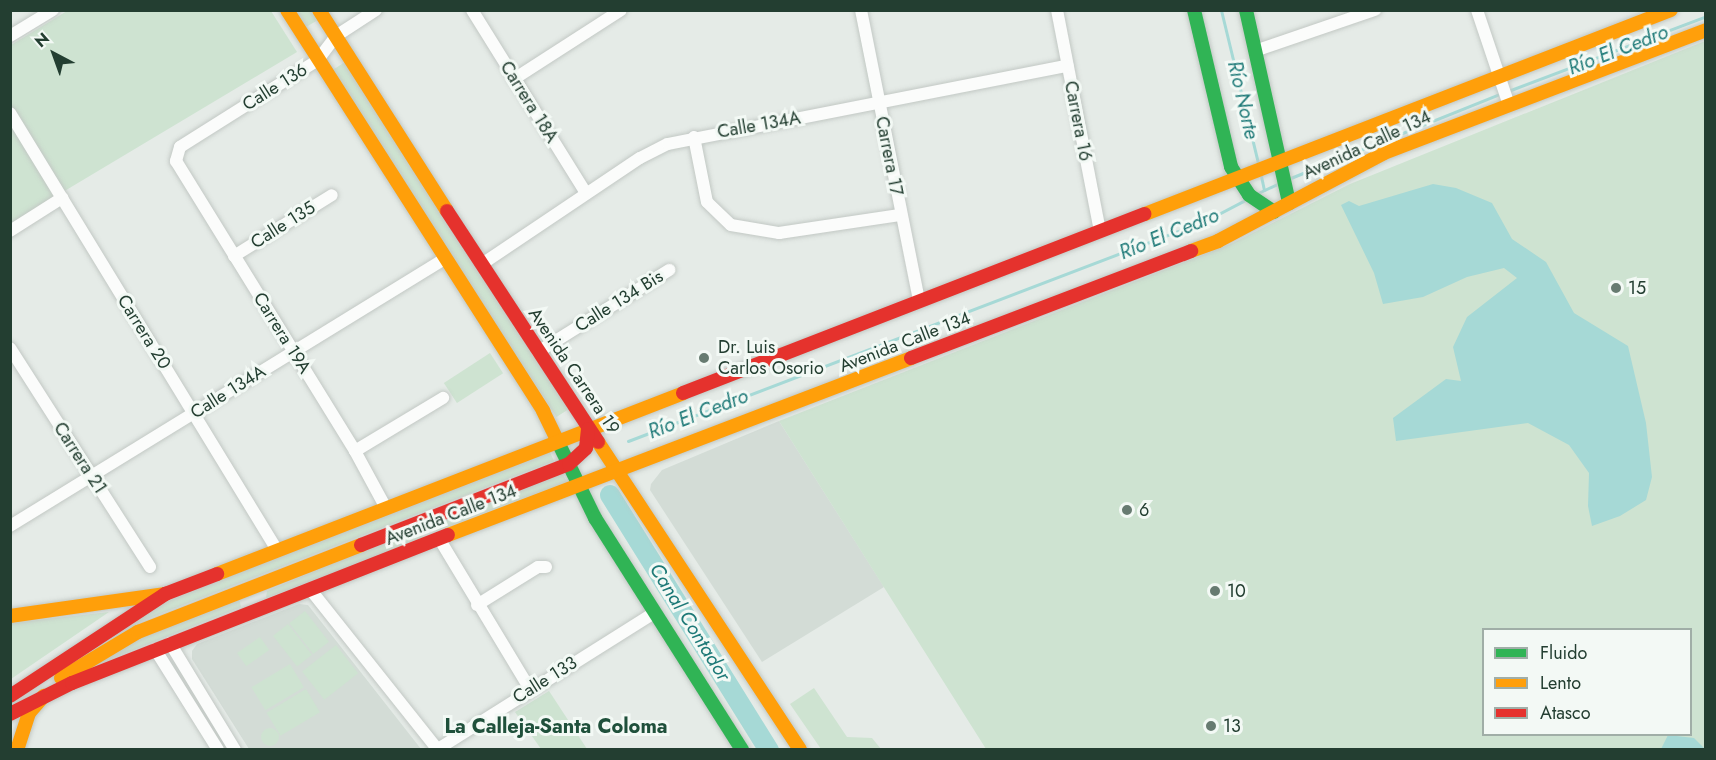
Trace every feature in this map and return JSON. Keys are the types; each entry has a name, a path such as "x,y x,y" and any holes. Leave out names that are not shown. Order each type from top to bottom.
{"main road":[{"path":"287,10 446,258 558,441 578,486 654,613 742,750"},
{"name":"Avenida Carrera 19","path":"319,10 588,429 620,470 787,729 798,750"},
{"path":"1194,10 1242,181 1257,202 1274,212"},
{"path":"1246,10 1280,167 1289,198"},
{"name":"Avenida Calle 134","path":"10,713 44,696 243,614 1218,241 1274,212 1289,198 1671,10"},
{"name":"Avenida Calle 134","path":"10,696 165,594 1100,231 1503,91 1706,30"},
{"path":"10,713 138,632 569,464 586,448 588,429"},
{"path":"421,522 440,540"},
{"path":"243,614 276,578"},
{"path":"10,616 165,594"},
{"path":"17,750 29,713 44,696"}],"street":[{"path":"10,36 53,10"},
{"name":"Calle 136","path":"176,161 180,147 318,60 336,36 376,10"},
{"name":"Carrera 18A","path":"472,10 586,194"},
{"path":"514,79 621,10"},
{"name":"Carrera 17","path":"861,10 900,215 919,301"},
{"name":"Carrera 16","path":"1057,10 1100,231"},
{"path":"1477,10 1503,91"},
{"path":"1255,51 1366,12"},
{"name":"Calle 134A","path":"482,264 640,158 668,144 694,137 879,105 1067,66"},
{"name":"Carrera 20","path":"10,113 278,550"},
{"path":"694,137 707,202 731,225 779,233 900,215"},
{"name":"Carrera 19A","path":"176,161 355,451 386,508"},
{"name":"Calle 135","path":"234,256 332,195"},
{"path":"10,231 62,198"},
{"name":"Calle 134A","path":"10,526 446,258"},
{"name":"Calle 134 Bis","path":"538,352 669,270"},
{"name":"Carrera 21","path":"10,348 150,567"},
{"path":"355,451 443,398"},
{"path":"440,540 477,605 530,689"},
{"path":"477,605 538,567 546,567"},
{"path":"310,589 438,749"},
{"name":"Calle 133","path":"438,749 654,613"},
{"path":"170,643 235,750"},
{"path":"155,649 218,750"}],"shaded area":[{"path":"779,421 884,587 762,662 650,490 651,484 662,470"},
{"path":"299,604 308,605 421,749 249,749 192,659 192,651 197,644"}],"green space":[{"path":"67,11 271,11 297,52 11,223 11,45"},
{"path":"295,11 312,11 318,20 306,27"},
{"path":"1705,41 1705,749 986,749 779,421 1233,243 1350,184"},
{"path":"345,62 570,408 557,417 332,71"},
{"path":"490,353 503,373 457,403 444,383"},
{"path":"548,448 554,461 129,626 146,610"},
{"path":"562,473 567,482 436,531 435,522"},
{"path":"418,528 424,539 266,598 267,591"},
{"path":"239,598 241,607 78,672 137,635"},
{"path":"305,611 329,642 313,654 289,623"},
{"path":"109,612 11,679 11,623"},
{"path":"288,624 312,655 297,666 273,636"},
{"path":"260,637 269,650 246,666 237,653"},
{"path":"336,645 358,673 324,700 302,671"},
{"path":"290,664 304,687 265,710 251,687"},
{"path":"814,688 847,737 872,738 881,749 821,749 790,704"},
{"path":"306,689 320,712 280,736 267,713"},
{"path":"549,691 587,749 541,749 515,712"},
{"path":"270,728 276,731 279,737 276,743 270,746 264,743 261,737 264,731"}],"water":[{"path":"1433,184 1456,188 1492,203 1512,239 1546,262 1574,313 1628,346 1646,423 1652,477 1646,500 1620,516 1592,526 1588,506 1589,473 1569,445 1528,423 1396,441 1393,418 1446,379 1461,381 1453,347 1467,317 1517,278 1504,268 1467,277 1423,297 1383,304 1374,273 1341,205 1349,201 1359,206"},
{"path":"1668,736 1677,736 1694,738 1705,749 1661,749"}],"waterway":[{"name":"Río Norte","path":"1221,10 1258,163"},
{"name":"Río El Cedro","path":"1508,91 1706,16"},
{"name":"Río El Cedro","path":"1288,179 1502,93"},
{"name":"Río Norte","path":"1261,176 1264,190"},
{"name":"Río El Cedro","path":"1258,193 1279,183"},
{"name":"Río El Cedro","path":"628,441 1207,220 1247,199"},
{"name":"Canal Contador","path":"610,495 769,750"}],"traffic: fast":[{"path":"1194,10 1231,167 1249,195 1274,212"},
{"path":"1246,10 1289,203"},
{"path":"556,438 595,518 742,750"}],"traffic: slow":[{"path":"287,10 543,411 556,438"},
{"path":"319,10 447,211"},
{"path":"1145,214 1671,10"},
{"path":"1191,251 1218,241 1384,153 1706,30"},
{"path":"448,535 911,358"},
{"path":"217,574 683,393"},
{"path":"598,442 800,750"},
{"path":"61,678 138,632 361,545"},
{"path":"10,616 165,594"},
{"path":"17,750 29,713 44,696"}],"traffic: jam":[{"path":"447,211 598,442"},
{"path":"683,393 1145,214"},
{"path":"911,358 1191,251"},
{"path":"361,545 569,464 586,448 588,429"},
{"path":"10,714 72,683 448,535"},
{"path":"10,696 165,594 217,574"}],"place":[{"name":"15","path":"1616,288"},
{"name":"Dr. Luis Carlos Osorio","path":"704,358"},
{"name":"6","path":"1127,510"},
{"name":"10","path":"1215,591"},
{"name":"13","path":"1211,726"}],"district":[{"name":"La Calleja-Santa Coloma","path":"556,726"}]}
